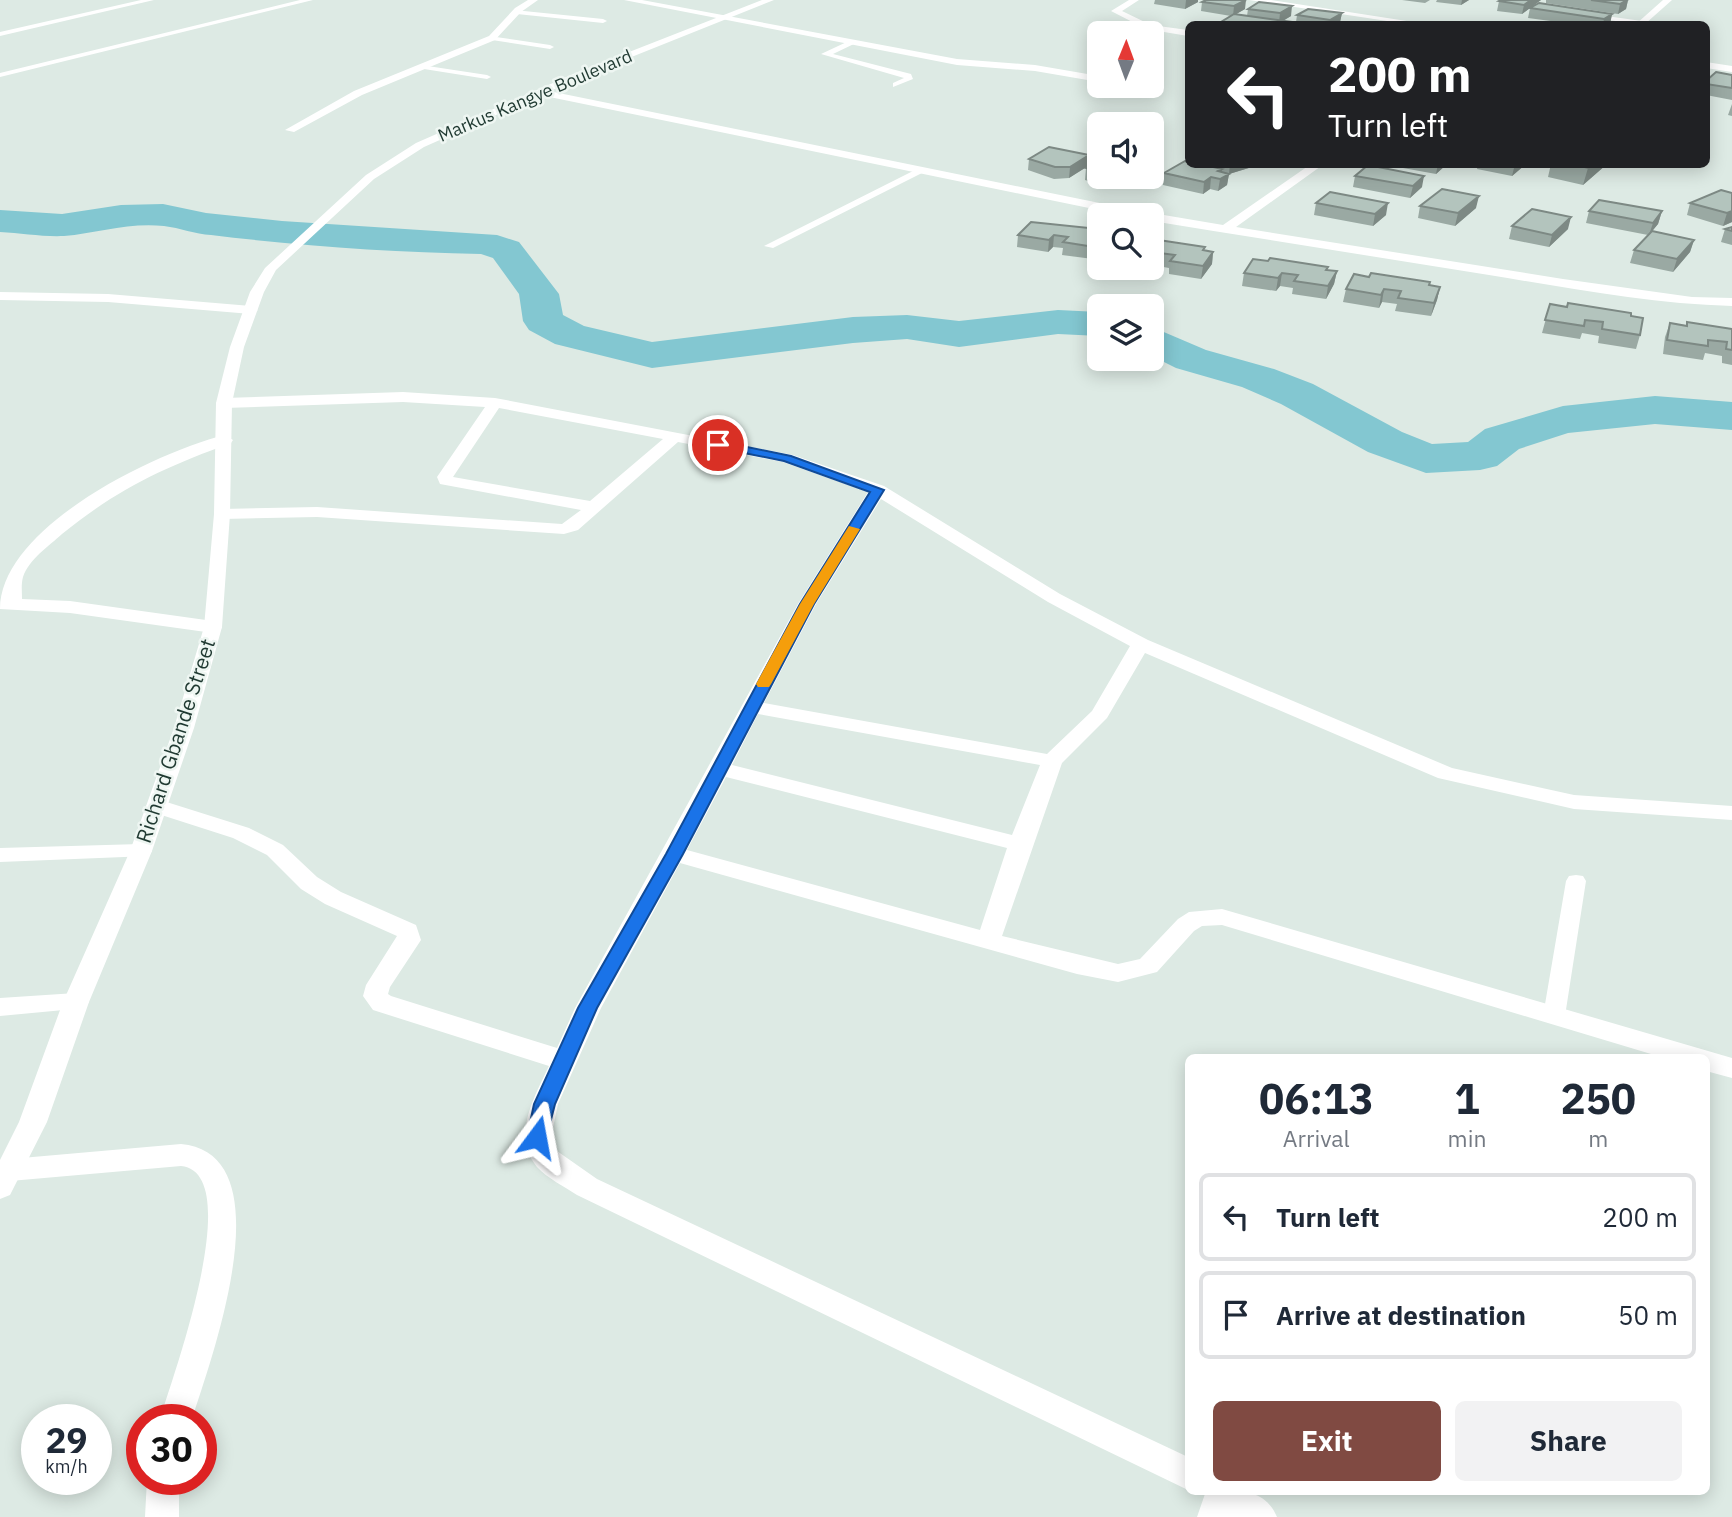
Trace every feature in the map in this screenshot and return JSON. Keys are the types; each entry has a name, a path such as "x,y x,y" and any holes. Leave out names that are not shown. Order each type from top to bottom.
{"street":[{"path":"290,130 358,93 492,38 517,12 534,0"},
{"path":"628,0 957,62 1035,68 1087,77"},
{"name":"Markus Kangye Boulevard","path":"296,246 370,177 397,158 539,92 770,0"},
{"path":"1135,0 1115,11 1149,27 1185,33"},
{"path":"1253,0 1288,2 1404,21"},
{"path":"1644,21 1668,0"},
{"path":"1710,66 1732,69"},
{"path":"539,92 1087,205"},
{"path":"1224,230 1313,168"},
{"path":"1164,220 1614,290 1692,301 1732,302"},
{"name":"Richard Gbande Street","path":"5,1179 33,1122 76,1002 141,851 184,728 213,627 222,514 224,403 237,347 271,268 296,246"},
{"path":"0,296 108,298 251,310"},
{"path":"224,403 403,397 495,403 787,458 878,490 1054,598 1141,644 1446,773 1574,802 1732,813"},
{"path":"495,403 445,477 446,481 594,507"},
{"path":"222,514 317,512 555,530 572,526 675,437"},
{"path":"213,627 70,607 6,603 19,568 35,548 92,502 113,488 161,465 225,440"},
{"path":"878,490 807,604 674,854 644,904 563,1060 545,1104 537,1137 547,1159 587,1187 1185,1473"},
{"path":"989,939 1020,844 1052,761 1100,714 1141,644"},
{"path":"751,707 1052,761"},
{"path":"718,768 1020,844"},
{"path":"157,806 253,838 275,850 309,883 333,898 408,931 409,940 379,985 375,996 382,1003 563,1060"},
{"path":"0,855 141,851"},
{"path":"674,854 1077,965 1118,973 1148,966 1186,925 1197,918 1222,917 1684,1054"},
{"path":"0,1007 76,1002"},
{"path":"1710,1062 1732,1068"},
{"path":"5,1179 181,1156 197,1157 209,1166 221,1195 223,1243 205,1328 181,1404"},
{"path":"162,1517 163,1495"},
{"path":"1214,1517 1222,1495"},
{"path":"1229,1495 1260,1517"}],"lane":[{"path":"0,34 150,0"},
{"path":"0,75 309,0"},
{"path":"517,12 603,22"},
{"path":"1577,13 1624,21"},
{"path":"492,38 550,47"},
{"path":"854,42 825,54 908,76 909,79 896,85"},
{"path":"424,66 487,77"},
{"path":"769,246 919,171"},
{"path":"1554,1016 1576,881"}],"building":[{"path":"1246,0 1234,6 1202,2"},
{"path":"1531,0 1524,5 1499,1"},
{"path":"1591,0 1627,0 1620,4"},
{"path":"1259,2 1292,6 1280,13 1248,9"},
{"path":"1539,3 1612,14 1604,19 1530,8"},
{"path":"1308,9 1342,13 1330,20 1297,15"},
{"path":"1234,14 1285,21 1223,21"},
{"path":"1716,72 1732,75 1732,88 1710,85 1710,77"},
{"path":"1049,147 1087,155 1070,167 1055,167 1029,159"},
{"path":"1185,161 1185,168 1218,168 1222,169 1218,171 1229,174 1220,179 1211,177 1204,182 1164,173"},
{"path":"1364,168 1383,168 1424,176 1413,186 1355,176"},
{"path":"1442,189 1479,196 1458,213 1420,206"},
{"path":"1721,190 1732,193 1732,211 1727,213 1690,203"},
{"path":"1330,192 1388,203 1375,214 1316,203"},
{"path":"1599,200 1662,211 1653,223 1589,211"},
{"path":"1532,209 1571,217 1552,235 1512,226"},
{"path":"1031,222 1087,228 1087,246 1063,242 1068,237 1054,235 1049,240 1018,235"},
{"path":"1652,231 1694,240 1677,259 1634,250"},
{"path":"1164,241 1205,247 1203,250 1213,252 1203,266 1170,261 1175,255 1164,254"},
{"path":"1270,258 1328,267 1326,270 1337,271 1328,286 1294,281 1298,275 1282,273 1278,278 1244,273 1253,259 1268,261"},
{"path":"1371,273 1430,282 1429,285 1440,287 1434,303 1398,298 1401,291 1384,289 1381,295 1346,289 1354,274 1369,277"},
{"path":"1568,303 1631,313 1631,316 1643,318 1640,335 1602,329 1603,322 1585,320 1584,326 1545,320 1550,304 1567,307"},
{"path":"1687,322 1732,329 1732,350 1726,349 1727,342 1708,340 1708,346 1667,340 1670,323 1687,326"}],"waterway":[{"path":"0,221 62,225 121,216 163,215 206,224 282,232 342,234 387,241 484,243 506,250 523,272 539,294 544,321 570,335 652,355 853,330 907,327 959,334 1058,322 1087,323"},
{"path":"1164,346 1191,359 1258,378 1297,394 1385,442 1426,459 1480,456 1502,439 1563,420 1655,410 1732,416"}],"slow traffic":[{"path":"764,684 807,604 854,529"}],"route":[{"path":"537,1137 545,1104 569,1045 588,1008 674,854 807,604 878,490 787,458 718,445"}]}
